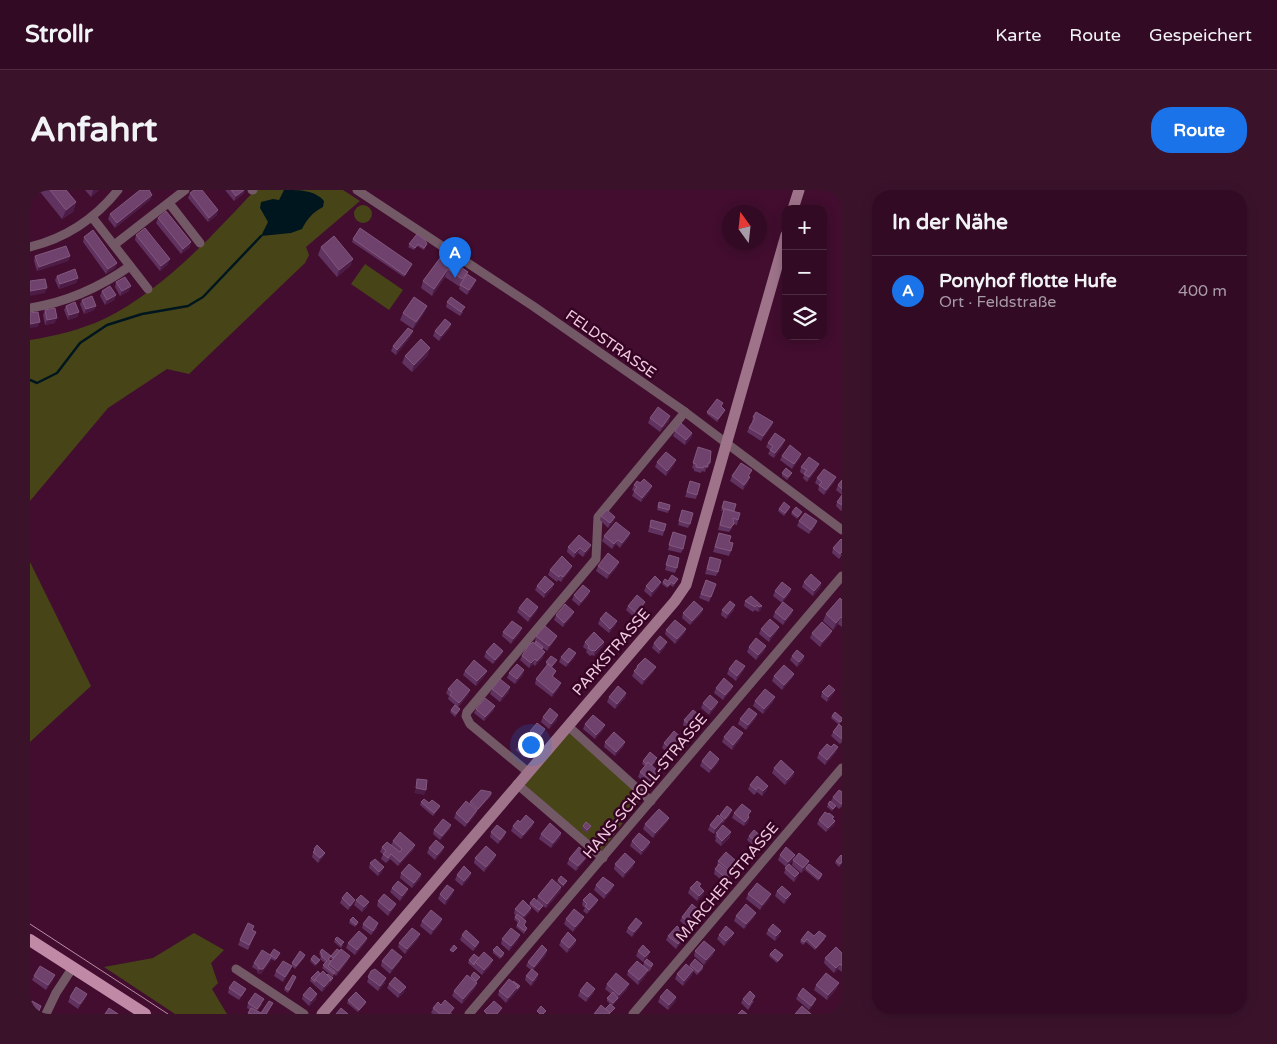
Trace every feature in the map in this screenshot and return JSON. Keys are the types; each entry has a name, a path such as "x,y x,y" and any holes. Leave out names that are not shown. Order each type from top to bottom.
{"main road":[{"path":"30,940 144,1014"}],"street":[{"path":"30,247 56,239 92,217 118,190"},
{"path":"114,245 185,190"},
{"name":"FELDSTRASSE","path":"357,190 533,306 685,412 842,530"},
{"path":"794,205 798,190"},
{"path":"169,203 200,243"},
{"path":"92,217 148,289"},
{"name":"PARKSTRASSE","path":"322,1014 686,585 782,249"},
{"path":"30,308 78,296 96,288 130,266"},
{"path":"528,772 470,724 466,716 467,712 596,559 598,517 685,412"},
{"name":"HANS-SCHOLL-STRASSE","path":"469,1014 842,576"},
{"path":"568,726 651,801"},
{"name":"MARCHER STRASSE","path":"633,1014 842,768"},
{"path":"517,784 603,858"},
{"path":"46,1014 56,993 73,967"},
{"path":"236,969 304,1014"}],"shaded area":[{"path":"255,190 343,190 360,201 306,247 309,255 305,263 189,374 167,369 108,408 30,501 30,340 86,326 126,307 185,262"},
{"path":"359,205 367,205 372,210 370,221 359,223 354,218 354,210"},
{"path":"365,264 403,290 389,310 351,284"},
{"path":"30,562 91,686 30,742"},
{"path":"570,731 642,797 601,852 524,784"},
{"path":"194,933 224,950 211,963 218,983 212,989 227,1014 175,1014 104,967 153,958"}],"water":[{"path":"284,190 312,193 324,201 323,207 311,216 302,229 291,233 261,236 268,222 260,208 261,202 273,199 279,200"}],"building":[{"path":"50,190 66,190 76,202 66,210"},
{"path":"140,190 149,190 152,195 117,223 110,214"},
{"path":"194,190 202,190 218,210 209,218 190,193"},
{"path":"231,190 244,190 236,196"},
{"path":"166,211 191,242 183,249 158,218"},
{"path":"145,228 170,259 161,266 136,235"},
{"path":"360,228 412,264 405,275 353,239"},
{"path":"93,230 117,263 108,269 84,237"},
{"path":"417,234 427,244 424,248 418,244 415,248 409,244"},
{"path":"334,236 353,259 339,270 321,247"},
{"path":"66,246 70,256 39,267 35,256"},
{"path":"443,254 468,272 462,279 448,269 434,289 423,281"},
{"path":"75,269 78,278 60,284 57,276"},
{"path":"467,274 476,280 469,290 460,285"},
{"path":"125,277 131,286 122,291 116,282"},
{"path":"45,279 47,288 30,291 30,281"},
{"path":"110,286 116,295 107,300 102,291"},
{"path":"92,296 96,306 86,309 82,300"},
{"path":"414,297 427,306 416,322 403,313"},
{"path":"451,297 465,307 461,312 447,302"},
{"path":"75,302 79,312 69,315 66,306"},
{"path":"55,308 57,318 47,320 45,310"},
{"path":"38,312 40,322 30,324 30,313"},
{"path":"445,319 451,324 441,336 435,331"},
{"path":"408,328 413,331 397,350 393,346"},
{"path":"421,339 430,348 414,365 405,356"},
{"path":"717,399 723,403 721,406 725,410 718,419 707,412"},
{"path":"658,407 670,416 662,427 650,418"},
{"path":"756,412 773,422 763,436 749,428"},
{"path":"681,423 692,433 686,440 675,431"},
{"path":"775,433 785,440 775,453 770,450 773,446 768,443"},
{"path":"790,445 801,454 794,464 782,456"},
{"path":"698,447 711,451 710,463 708,463 707,467 696,467 696,464 693,463"},
{"path":"666,452 676,460 667,471 657,462"},
{"path":"809,457 819,464 809,477 804,474 807,470 801,467"},
{"path":"741,463 752,470 748,476 750,477 744,485 732,476"},
{"path":"786,468 792,473 788,477 782,473"},
{"path":"824,469 836,477 826,490 819,485 822,482 817,478"},
{"path":"644,479 652,486 642,498 634,491 637,487 634,485 637,481 640,483"},
{"path":"842,480 842,489 838,485"},
{"path":"690,481 700,484 697,495 687,492"},
{"path":"842,495 842,505 837,502"},
{"path":"724,501 736,504 734,511 722,508"},
{"path":"659,502 670,505 669,510 658,507"},
{"path":"784,502 790,507 785,513 779,509"},
{"path":"796,507 802,512 798,517 792,512"},
{"path":"724,509 740,513 738,520 733,518 734,524 730,528 720,525"},
{"path":"607,510 615,517 610,523 601,516"},
{"path":"682,510 693,513 690,524 679,521"},
{"path":"805,513 817,521 811,530 799,521"},
{"path":"651,520 666,524 664,531 650,527"},
{"path":"616,522 630,533 622,543 618,540 614,544 604,536"},
{"path":"673,532 686,536 683,549 669,545"},
{"path":"719,533 731,536 729,542 733,543 731,551 715,547"},
{"path":"579,535 591,545 585,552 580,548 575,553 568,547"},
{"path":"841,539 842,552 840,554 833,548"},
{"path":"608,553 619,562 609,574 598,566"},
{"path":"669,555 679,558 677,568 666,565"},
{"path":"562,556 572,566 563,577 560,575 559,577 550,570"},
{"path":"710,557 721,560 718,572 707,569"},
{"path":"811,574 821,583 814,591 804,582"},
{"path":"672,575 678,579 674,584 671,582 668,586 663,582 665,579 668,581"},
{"path":"545,576 554,584 545,593 537,586"},
{"path":"655,576 661,582 652,592 646,586"},
{"path":"706,580 716,584 711,597 701,594"},
{"path":"782,582 791,589 784,598 775,591"},
{"path":"583,585 590,591 581,602 574,595"},
{"path":"637,595 645,602 636,613 628,606"},
{"path":"751,596 762,606 759,607 757,605 755,607 745,601"},
{"path":"527,598 538,607 530,617 519,608"},
{"path":"840,598 842,600 842,618 836,623 826,614"},
{"path":"694,601 703,609 692,621 683,613"},
{"path":"730,601 735,605 728,614 722,610"},
{"path":"783,602 793,610 785,620 775,612"},
{"path":"565,604 574,612 564,623 556,615"},
{"path":"606,612 617,621 610,629 600,619"},
{"path":"770,619 779,627 770,637 761,629"},
{"path":"675,620 686,629 677,639 666,630"},
{"path":"512,621 522,628 513,639 503,632"},
{"path":"822,622 832,631 822,642 812,633"},
{"path":"545,626 557,636 549,646 536,636"},
{"path":"594,632 604,642 595,651 592,651 585,642"},
{"path":"660,636 667,642 660,650 654,643"},
{"path":"756,638 766,646 758,655 749,647"},
{"path":"536,641 543,647 542,649 535,643"},
{"path":"533,642 545,652 537,661 535,659 531,663 522,656 530,643"},
{"path":"494,643 503,651 495,660 486,652"},
{"path":"569,648 576,653 568,663 561,657"},
{"path":"797,650 804,656 799,662 792,656"},
{"path":"551,656 557,660 552,666 546,662"},
{"path":"645,658 656,667 644,680 634,671"},
{"path":"474,660 487,671 477,681 465,671"},
{"path":"736,660 745,666 737,676 729,669"},
{"path":"517,664 524,670 517,679 509,673"},
{"path":"548,664 556,671 552,676 561,683 553,693 536,679"},
{"path":"784,665 794,674 784,685 774,676"},
{"path":"724,678 733,686 725,695 716,688"},
{"path":"457,679 470,690 459,703 450,695 452,692 448,689"},
{"path":"500,679 510,687 502,697 492,689"},
{"path":"829,685 835,690 828,697 822,692"},
{"path":"618,686 626,693 617,704 609,697"},
{"path":"765,689 775,697 764,709 755,701"},
{"path":"710,695 718,702 711,710 703,703"},
{"path":"485,698 495,706 485,717 476,709"},
{"path":"455,705 460,709 456,714 451,710"},
{"path":"550,708 558,715 551,724 543,717"},
{"path":"749,708 757,714 748,725 740,719"},
{"path":"693,710 702,717 693,728 684,720"},
{"path":"835,712 842,718 840,722 832,716"},
{"path":"593,715 605,725 596,735 585,724"},
{"path":"537,723 545,729 538,738 530,731"},
{"path":"839,724 842,727 842,739 833,732"},
{"path":"733,726 743,733 733,745 724,737"},
{"path":"674,731 684,740 674,752 664,743"},
{"path":"614,732 625,742 616,752 605,742"},
{"path":"525,737 533,744 525,752 518,746"},
{"path":"827,744 831,747 834,744 838,747 827,760 819,753"},
{"path":"710,751 719,759 711,769 702,761"},
{"path":"650,752 657,758 651,765 643,761"},
{"path":"781,760 794,772 787,780 774,768"},
{"path":"648,762 659,772 651,781 640,772"},
{"path":"757,776 768,786 763,791 758,787 756,790 750,785"},
{"path":"417,779 427,780 426,790 416,788"},
{"path":"481,790 491,792 491,794 478,809 470,802"},
{"path":"839,790 842,792 841,804 833,797"},
{"path":"424,799 429,803 432,800 440,806 434,813 421,802"},
{"path":"466,801 477,810 467,823 456,813"},
{"path":"830,801 836,806 833,809 828,804"},
{"path":"742,804 751,811 745,822 734,813"},
{"path":"727,806 732,810 725,819 720,815"},
{"path":"659,809 669,818 655,833 645,824"},
{"path":"825,812 834,817 832,818 835,821 828,828 819,820"},
{"path":"526,815 534,822 523,835 513,826"},
{"path":"718,815 723,820 715,829 710,825"},
{"path":"443,819 451,825 442,836 434,830"},
{"path":"586,822 591,826 587,830 583,826"},
{"path":"550,823 561,833 553,843 541,834"},
{"path":"497,825 506,832 500,840 491,832"},
{"path":"723,825 731,832 722,841 716,833"},
{"path":"754,830 762,837 758,843 749,836"},
{"path":"400,832 415,845 400,862 391,854 388,858 383,854 386,851 382,847 387,842 400,852 402,849 393,841"},
{"path":"639,833 650,842 642,851 632,841"},
{"path":"436,840 444,847 437,855 429,848"},
{"path":"317,845 325,853 320,858 313,852"},
{"path":"486,846 496,855 486,867 475,858"},
{"path":"579,847 588,855 578,866 569,859"},
{"path":"786,847 795,855 788,862 780,855"},
{"path":"726,852 735,860 728,869 718,861"},
{"path":"625,853 635,862 625,873 615,864"},
{"path":"799,853 809,861 803,868 793,860"},
{"path":"841,855 842,862 840,864 836,861"},
{"path":"375,859 384,867 379,872 370,863"},
{"path":"409,864 421,874 414,883 401,873"},
{"path":"719,864 731,874 727,879 715,869"},
{"path":"789,864 799,873 795,877 785,868"},
{"path":"809,864 822,874 819,879 806,868"},
{"path":"464,866 471,873 464,881 457,875"},
{"path":"561,876 567,881 563,885 558,880"},
{"path":"603,877 614,885 606,894 596,885"},
{"path":"552,879 561,887 547,904 538,896"},
{"path":"398,881 408,889 402,896 392,888"},
{"path":"697,881 701,884 699,886 704,891 699,896 690,888"},
{"path":"757,883 771,894 762,905 748,894"},
{"path":"447,885 454,890 446,900 440,894"},
{"path":"782,886 791,894 786,899 777,891"},
{"path":"347,892 355,900 350,906 342,898"},
{"path":"590,893 598,900 589,910 583,900"},
{"path":"384,894 396,904 390,911 378,901"},
{"path":"361,895 369,902 364,907 356,900"},
{"path":"534,898 543,906 539,910 530,903"},
{"path":"523,900 531,908 524,916 515,909"},
{"path":"692,904 701,912 691,924 682,917"},
{"path":"746,904 756,913 746,924 736,916"},
{"path":"574,909 584,917 575,927 566,919"},
{"path":"431,910 442,919 433,930 422,921"},
{"path":"517,914 526,921 524,925 527,928 525,931 517,925 520,921 515,917"},
{"path":"369,916 378,923 373,931 363,924"},
{"path":"353,917 358,922 356,925 350,920"},
{"path":"636,918 642,923 634,932 628,928"},
{"path":"248,923 254,926 252,930 256,932 249,945 240,940"},
{"path":"773,924 781,931 776,936 768,930"},
{"path":"677,926 686,934 678,944 668,936"},
{"path":"726,926 734,933 726,941 719,935"},
{"path":"412,928 420,934 407,949 399,943"},
{"path":"511,928 520,935 511,946 502,939"},
{"path":"466,930 479,942 475,947 462,935"},
{"path":"359,931 367,938 357,950 348,943"},
{"path":"808,931 814,936 819,931 826,936 816,948 807,939 804,942 801,940"},
{"path":"568,932 576,940 569,948 561,941"},
{"path":"337,937 344,942 341,945 335,939"},
{"path":"704,941 715,950 706,960 695,951"},
{"path":"454,945 457,948 453,952 450,950"},
{"path":"542,945 547,950 534,967 528,962"},
{"path":"643,945 650,952 645,957 638,951"},
{"path":"497,946 504,953 501,957 493,950"},
{"path":"836,947 842,953 842,966 840,964 836,968 825,958"},
{"path":"274,949 280,953 276,959 270,955"},
{"path":"322,949 331,956 328,959 331,961 328,966 335,972 334,974 323,965 327,961 321,956 320,952"},
{"path":"337,949 340,951 333,958 331,956"},
{"path":"341,949 350,956 338,971 329,964"},
{"path":"392,949 402,957 392,969 382,961"},
{"path":"775,949 783,955 778,961 770,954"},
{"path":"262,950 272,956 263,969 259,969 254,963"},
{"path":"300,951 305,955 296,966 292,963"},
{"path":"484,952 493,960 484,970 475,962"},
{"path":"474,954 479,958 474,965 469,960"},
{"path":"314,955 320,960 316,964 311,959"},
{"path":"647,959 653,964 651,967 644,962"},
{"path":"695,959 703,966 698,972 690,965"},
{"path":"283,961 292,966 285,977 276,971"},
{"path":"637,961 648,970 639,980 628,971"},
{"path":"686,964 693,970 684,981 677,974"},
{"path":"40,966 55,975 48,985 34,976"},
{"path":"375,969 386,978 380,986 368,977 371,971"},
{"path":"532,969 538,974 533,981 526,976"},
{"path":"318,971 320,974 315,979 315,982 311,978"},
{"path":"323,971 331,979 324,987 315,979"},
{"path":"474,972 480,977 476,981 471,976"},
{"path":"616,973 629,984 619,995 607,984"},
{"path":"826,973 839,983 828,995 816,985"},
{"path":"293,975 296,977 289,990 285,988"},
{"path":"467,975 477,983 463,999 454,991"},
{"path":"395,977 406,987 400,993 389,984"},
{"path":"509,979 518,986 508,998 499,991"},
{"path":"234,981 246,989 241,996 229,988"},
{"path":"587,982 595,989 588,997 580,991"},
{"path":"76,987 87,994 80,1004 70,997"},
{"path":"310,987 317,994 311,1001 303,995"},
{"path":"803,988 816,999 811,1006 798,995"},
{"path":"667,989 676,997 669,1005 660,997"},
{"path":"750,991 755,996 749,1005 743,999"},
{"path":"356,992 366,1002 359,1010 348,1000"},
{"path":"613,992 618,998 613,1003 607,998"},
{"path":"255,993 264,999 257,1009 248,1003"},
{"path":"445,1000 454,1008 449,1014 440,1014 433,1008 438,1002 441,1005"},
{"path":"32,1001 41,1006 38,1013 30,1009"},
{"path":"269,1001 273,1003 266,1014 248,1013 251,1008 261,1013"},
{"path":"494,1001 502,1008 497,1014 487,1014 484,1011"},
{"path":"610,1004 615,1008 610,1013 605,1009"},
{"path":"601,1005 610,1013 609,1014 594,1014"},
{"path":"541,1006 546,1011 543,1014 537,1011"},
{"path":"802,1006 811,1014 795,1014"},
{"path":"109,1008 118,1014 105,1014"},
{"path":"341,1008 348,1014 336,1014"},
{"path":"742,1010 747,1014 738,1014"}],"waterway":[{"path":"30,380 37,383 57,373 80,343 107,325 142,314 188,306 203,297 261,236"}],"tram line":[{"path":"30,924 168,1014"}],"place":[{"name":"Ponyhof flotte Hufe","path":"455,278"}]}
